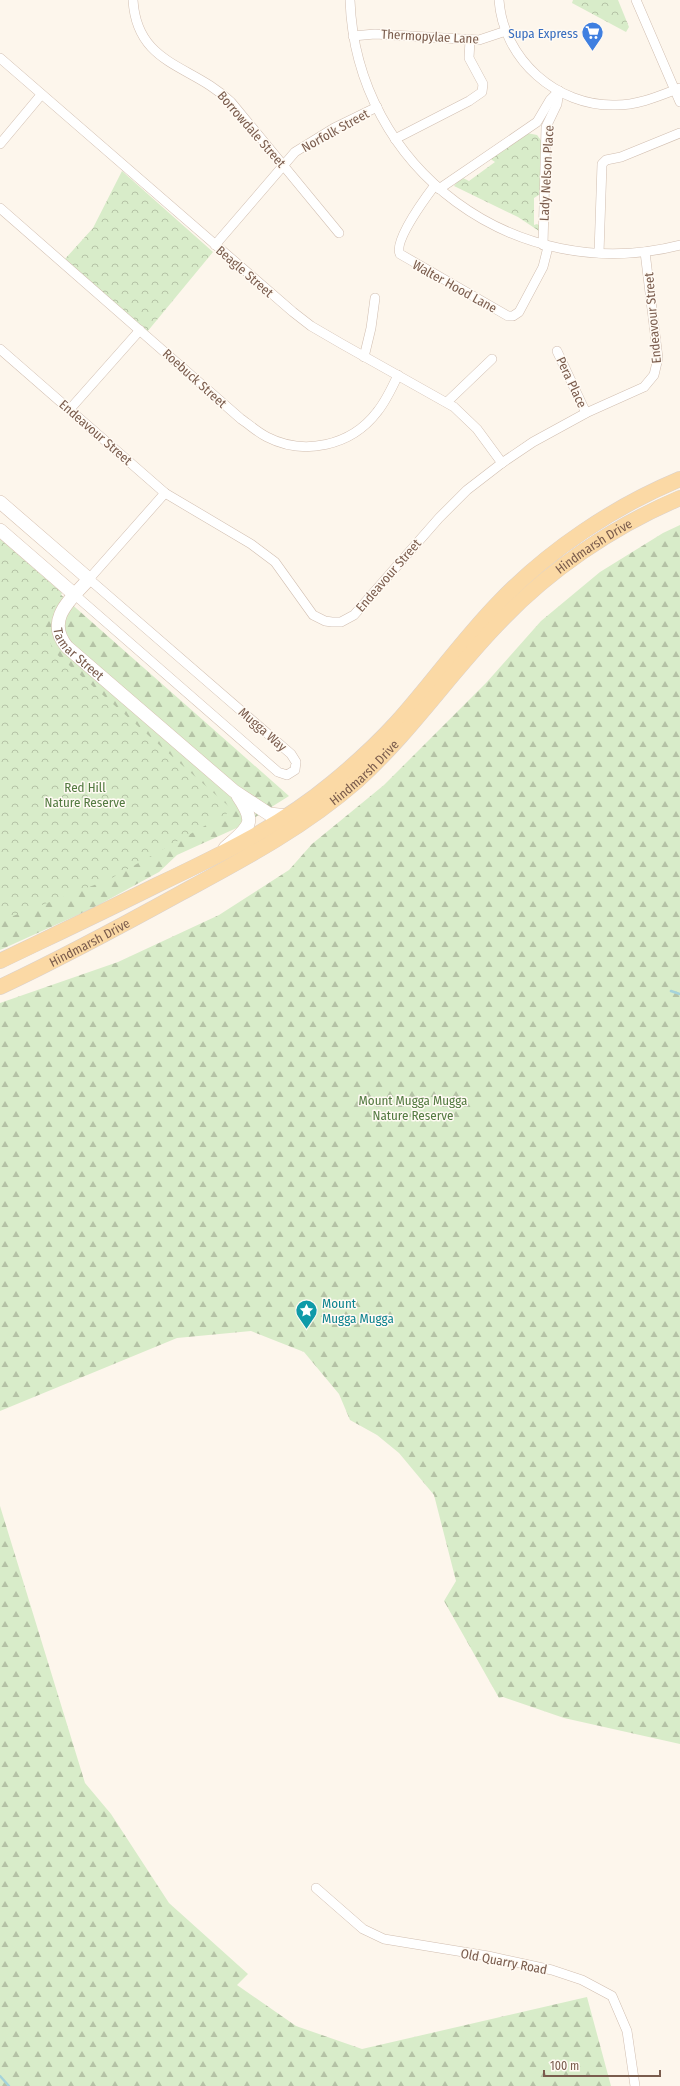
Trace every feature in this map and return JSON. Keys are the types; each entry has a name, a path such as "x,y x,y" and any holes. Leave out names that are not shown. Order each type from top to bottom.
{"main road":[{"name":"Hindmarsh Drive","path":"0,961 253,838 288,816 331,783 374,745 406,711 484,618 534,570 605,517 641,497 680,479"},
{"name":"Hindmarsh Drive","path":"0,987 58,960 243,860 309,819 357,780 399,740 482,641 530,593 564,565 608,536 647,513 680,498"},
{"name":"Mugga Way","path":"0,502 89,579"},
{"name":"Mugga Way","path":"0,530 75,595"},
{"name":"Tamar Street","path":"89,579 62,610 58,620 58,630 63,641 234,791 269,814 288,816"},
{"name":"Tamar Street","path":"216,856 244,831 249,821 247,810 234,791"}],"street":[{"name":"Borrowdale Street","path":"133,0 136,24 149,46 160,56 222,93 339,233"},
{"path":"350,0 353,36 365,80 377,107 395,139 414,164 437,187 463,208 489,224 515,236 546,246 573,252 599,254 646,252 680,245"},
{"path":"499,0 506,32 518,54 529,69 559,92 584,102 615,106 645,101 678,89"},
{"path":"637,1 678,89 680,102"},
{"name":"Thermopylae Lane","path":"353,36 375,34 470,40 483,39 506,32"},
{"path":"395,139 469,101 482,92 483,84 469,58 470,40"},
{"name":"Beagle Street","path":"0,58 215,245 311,326 447,402 474,425 502,463"},
{"name":"Lady Nelson Place","path":"437,187 537,122 550,100 559,92"},
{"name":"Lady Nelson Place","path":"546,246 546,127 557,104 559,92"},
{"path":"0,144 41,95"},
{"name":"Norfolk Street","path":"215,245 295,152 314,140 377,107"},
{"path":"599,254 602,164 606,160 622,157 680,133"},
{"name":"Walter Hood Lane","path":"437,187 420,204 398,246 400,254 508,316 514,316 519,312 542,267 546,246"},
{"name":"Roebuck Street","path":"0,208 241,419 267,437 293,445 310,447 324,445 342,439 358,430 376,413 398,375"},
{"name":"Endeavour Street","path":"0,349 165,493 262,551 275,562 313,615 325,621 340,622 354,615 439,518 467,490 502,463 533,442 586,413 644,387 651,380 657,369 658,355 646,252"},
{"path":"364,356 371,328 375,298"},
{"path":"70,409 140,330"},
{"name":"Pera Place","path":"557,351 586,413"},
{"path":"447,402 492,359"},
{"name":"Tamar Street","path":"89,579 165,493"},
{"name":"Mugga Way","path":"75,595 278,772 287,775 295,770 296,762 291,754 89,579"},
{"name":"Old Quarry Road","path":"316,1888 364,1929 384,1939 488,1956 552,1970 582,1980 612,1996 627,2031 635,2086"}],"green space":[{"path":"573,0 618,0 629,27 626,32 572,3"},
{"path":"527,133 537,135 543,143 542,193 534,198 534,225 537,224 540,226 539,231 518,217 454,186 461,177 469,181 495,162 489,158"},
{"path":"122,171 213,252 147,332 65,259 93,228"},
{"name":"Mount Mugga Mugga Nature Reserve","path":"680,525 680,1744 564,1718 503,1697 499,1698 444,1601 456,1581 434,1495 399,1453 377,1435 350,1420 339,1394 304,1352 251,1331 177,1338 0,1411 0,1003 118,962 219,915 289,870 312,844 384,785 486,683 541,621 600,572 663,533"},
{"name":"Red Hill Nature Reserve","path":"0,539 62,593 45,626 53,651 233,810 110,879 0,921"},
{"name":"Red Hill Nature Reserve","path":"0,541 289,796 241,826 177,855 159,872 93,908 0,950"},
{"path":"0,1506 85,1783 111,1814 169,1903 248,1974 237,1985 296,2026 362,2049 587,1997 611,2086 0,2086"}],"waterway":[{"path":"671,991 680,994"},
{"path":"0,2076 9,2086"}],"place":[{"name":"Supa Express","path":"593,52"},
{"name":"Mount Mugga Mugga","path":"307,1330"}]}
